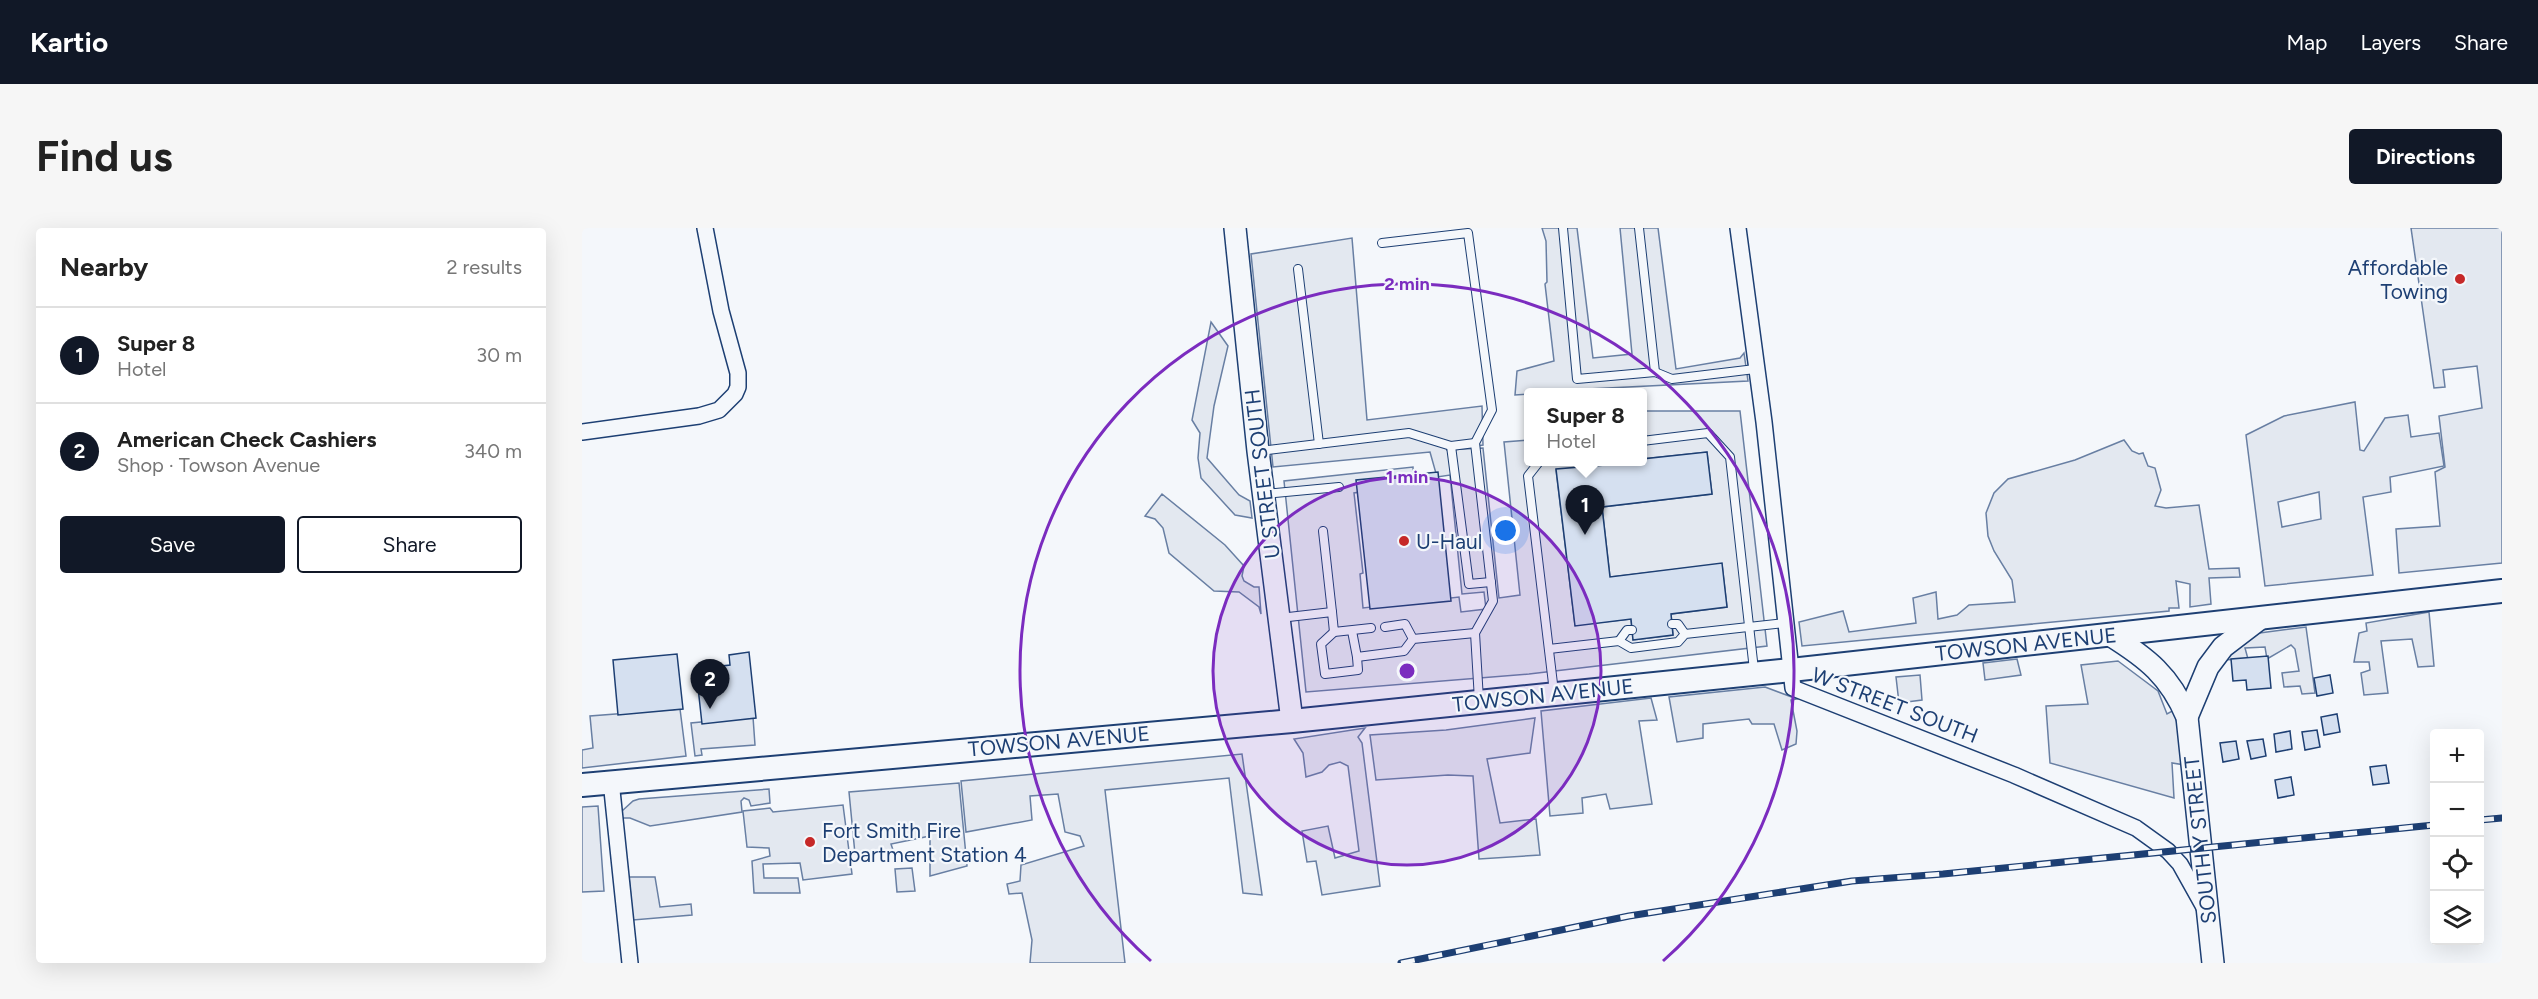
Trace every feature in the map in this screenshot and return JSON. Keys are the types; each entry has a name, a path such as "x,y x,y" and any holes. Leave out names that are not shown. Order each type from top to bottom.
{"main road":[{"name":"TOWSON AVENUE","path":"582,784 1292,721 1755,674 2502,591"}],"street":[{"path":"582,432 688,418 720,410 735,394 738,387 738,373 721,311 705,228"},
{"name":"U STREET SOUTH","path":"1234,228 1263,495 1292,721"},
{"name":"W STREET SOUTH","path":"1738,228 1755,369 1764,422 1793,688 2014,774 2136,828 2168,851 2180,864 2208,915"},
{"name":"SOUTH Y STREET","path":"2187,717 2208,667 2223,647 2261,618"},
{"name":"SOUTH Y STREET","path":"2110,635 2142,655 2159,671 2177,693 2187,717 2213,963"},
{"path":"610,782 630,963"}],"lane":[{"path":"1563,228 1577,379 1655,372 1672,379 1755,369"},
{"path":"1639,228 1655,372"},
{"path":"1382,243 1468,233 1492,410 1475,443 1493,601 1475,633 1479,701"},
{"path":"1298,269 1319,444"},
{"path":"1258,451 1409,433 1451,446 1475,443"},
{"path":"1647,440 1708,433 1730,458 1755,674"},
{"path":"1451,446 1469,584 1491,582"},
{"path":"1536,466 1528,476 1554,694"},
{"path":"1263,495 1339,487"},
{"path":"1323,531 1334,632"},
{"path":"1279,619 1332,612"},
{"path":"1549,648 1619,641 1631,648 1678,642 1685,634 1785,623"},
{"path":"1385,627 1406,624 1413,639"},
{"path":"1672,624 1678,624 1685,634"},
{"path":"1352,631 1358,670 1324,674 1321,644 1334,632 1371,628"},
{"path":"1619,641 1627,630 1632,630"},
{"path":"1357,657 1404,651 1413,639 1475,633"}],"shaded area":[{"path":"1542,228 1577,228 1593,358 1632,354 1620,228 1658,228 1676,369 1740,358 1744,353 1748,381 1608,388 1524,388 1524,394 1515,395 1517,371 1554,361 1545,284 1547,282 1546,241"},
{"path":"2411,228 2502,228 2502,563 2399,573 2396,529 2440,526 2435,472 2445,467 2439,416 2482,408 2477,366 2443,370 2445,387 2434,388"},
{"path":"1352,238 1367,420 1482,406 1483,445 1446,450 1483,448 1499,598 1520,595 1504,442 1524,440 1524,466 1590,466 1556,470 1575,625 1631,619 1633,640 1673,635 1671,614 1727,607 1722,564 1610,577 1602,507 1712,494 1707,452 1647,458 1647,411 1740,411 1767,646 1529,674 1306,692 1284,481 1413,467 1414,484 1354,493 1363,573 1360,574 1363,608 1459,597 1461,612 1486,609 1484,592 1462,594 1450,475 1437,477 1430,452 1273,467 1251,254"},
{"path":"1211,322 1228,346 1214,406 1207,458 1239,495 1250,501 1252,518 1235,515 1201,478 1198,458 1200,433 1192,420"},
{"path":"2355,402 2360,450 2364,451 2385,418 2408,415 2411,437 2439,433 2444,466 2390,477 2391,492 2363,497 2373,575 2265,586 2246,435 2284,416","holes":["2319,492 2321,519 2282,527 2278,502"]},
{"path":"2124,440 2132,451 2143,453 2148,466 2155,468 2161,490 2155,506 2166,508 2199,505 2209,569 2239,568 2240,577 2209,578 2211,604 2190,607 2190,584 2176,581 2179,608 2169,608 2169,611 1802,646 1799,622 1843,611 1849,632 1916,623 1913,598 1936,592 1938,619 1957,615 1969,605 2015,602 2012,580 1994,551 1988,536 1986,513 1994,493 2008,479 2075,460"},
{"path":"1162,494 1225,545 1244,566 1242,576 1244,581 1254,587 1259,587 1261,614 1259,607 1239,592 1214,591 1169,553 1163,528 1155,519 1145,516"},
{"path":"2429,612 2434,666 2418,667 2412,639 2381,641 2388,693 2364,695 2361,673 2370,670 2369,662 2354,662 2359,633 2367,631 2366,623"},
{"path":"2306,627 2315,693 2302,694 2300,686 2284,687 2282,673 2299,671 2295,649 2291,645 2267,659 2265,647 2245,648 2248,659 2222,660 2252,634"},
{"path":"2017,659 2021,675 1985,680 1983,663"},
{"path":"2118,661 2158,691 2167,714 2174,710 2185,765 2172,763 2174,798 2050,763 2046,706 2088,704 2081,665"},
{"path":"1920,675 1922,700 1899,703 1896,677"},
{"path":"1765,687 1797,699 1791,700 1797,731 1796,744 1782,750 1774,724 1752,724 1749,719 1703,724 1703,738 1677,742 1669,697"},
{"path":"1651,698 1657,720 1639,721 1652,804 1610,809 1606,794 1582,798 1583,813 1550,816 1541,711"},
{"path":"680,709 686,756 582,768 582,750 593,748 590,716"},
{"path":"753,717 755,745 701,749 702,755 695,756 691,723"},
{"path":"1535,718 1530,753 1487,759 1500,823 1536,819 1540,855 1479,859 1473,776 1448,775 1376,780 1370,735 1446,730"},
{"path":"1365,728 1358,737 1362,743 1380,886 1322,895 1316,861 1307,862 1302,831 1328,826 1335,858 1359,851 1348,766 1340,762 1329,765 1322,772 1306,777 1303,753 1294,739"},
{"path":"1242,754 1262,895 1243,893 1229,778 1105,790 1125,963 1030,963 1032,940 1022,893 1009,894 1007,884 1020,881 1021,865 1084,846 1080,836 1065,832 1058,794 1030,796 1032,820 966,832 961,781"},
{"path":"959,783 967,866 930,876 930,836 891,844 893,850 855,854 849,792"},
{"path":"769,789 770,803 751,806 749,800 744,798 741,801 742,812 650,826 630,818 621,818 622,811 633,801 639,799"},
{"path":"843,805 852,874 803,880 800,863 763,864 764,878 798,878 800,893 754,893 752,861 770,856 769,848 747,847 743,811 770,808 773,812"},
{"path":"598,806 604,891 582,892 582,807"},
{"path":"912,868 915,891 897,892 895,869"},
{"path":"629,877 655,877 660,907 691,904 692,915 633,920"}],"building":[{"path":"1707,452 1712,494 1602,507 1610,577 1722,563 1727,607 1671,614 1673,635 1633,640 1631,619 1575,626 1556,469 1647,466 1647,458"},
{"name":"U-Haul","path":"1438,472 1451,601 1370,609 1356,480"},
{"path":"749,652 756,718 702,724 696,669 730,665 729,655"},
{"path":"677,654 683,709 618,715 613,660"},
{"path":"2268,656 2271,688 2247,690 2246,680 2233,681 2231,659"},
{"path":"2330,675 2333,693 2317,696 2314,678"},
{"path":"2337,714 2340,732 2324,735 2321,717"},
{"path":"2317,730 2320,747 2305,750 2302,732"},
{"path":"2290,731 2292,749 2276,752 2274,734"},
{"path":"2263,739 2266,756 2251,759 2247,741"},
{"path":"2236,741 2239,759 2223,762 2220,743"},
{"path":"2386,765 2389,783 2373,785 2370,767"},
{"path":"2291,777 2294,795 2278,798 2275,780"}],"railway":[{"path":"2484,820 2502,818"},
{"path":"1401,963 1629,916 1852,881 2430,825"}],"place":[{"name":"Affordable Towing","path":"2460,279"},
{"name":"Super 8","path":"1585,535"},
{"name":"U-Haul","path":"1404,541"},
{"name":"American Check Cashiers","path":"710,709"},
{"name":"Fort Smith Fire Department Station 4","path":"810,842"}]}
